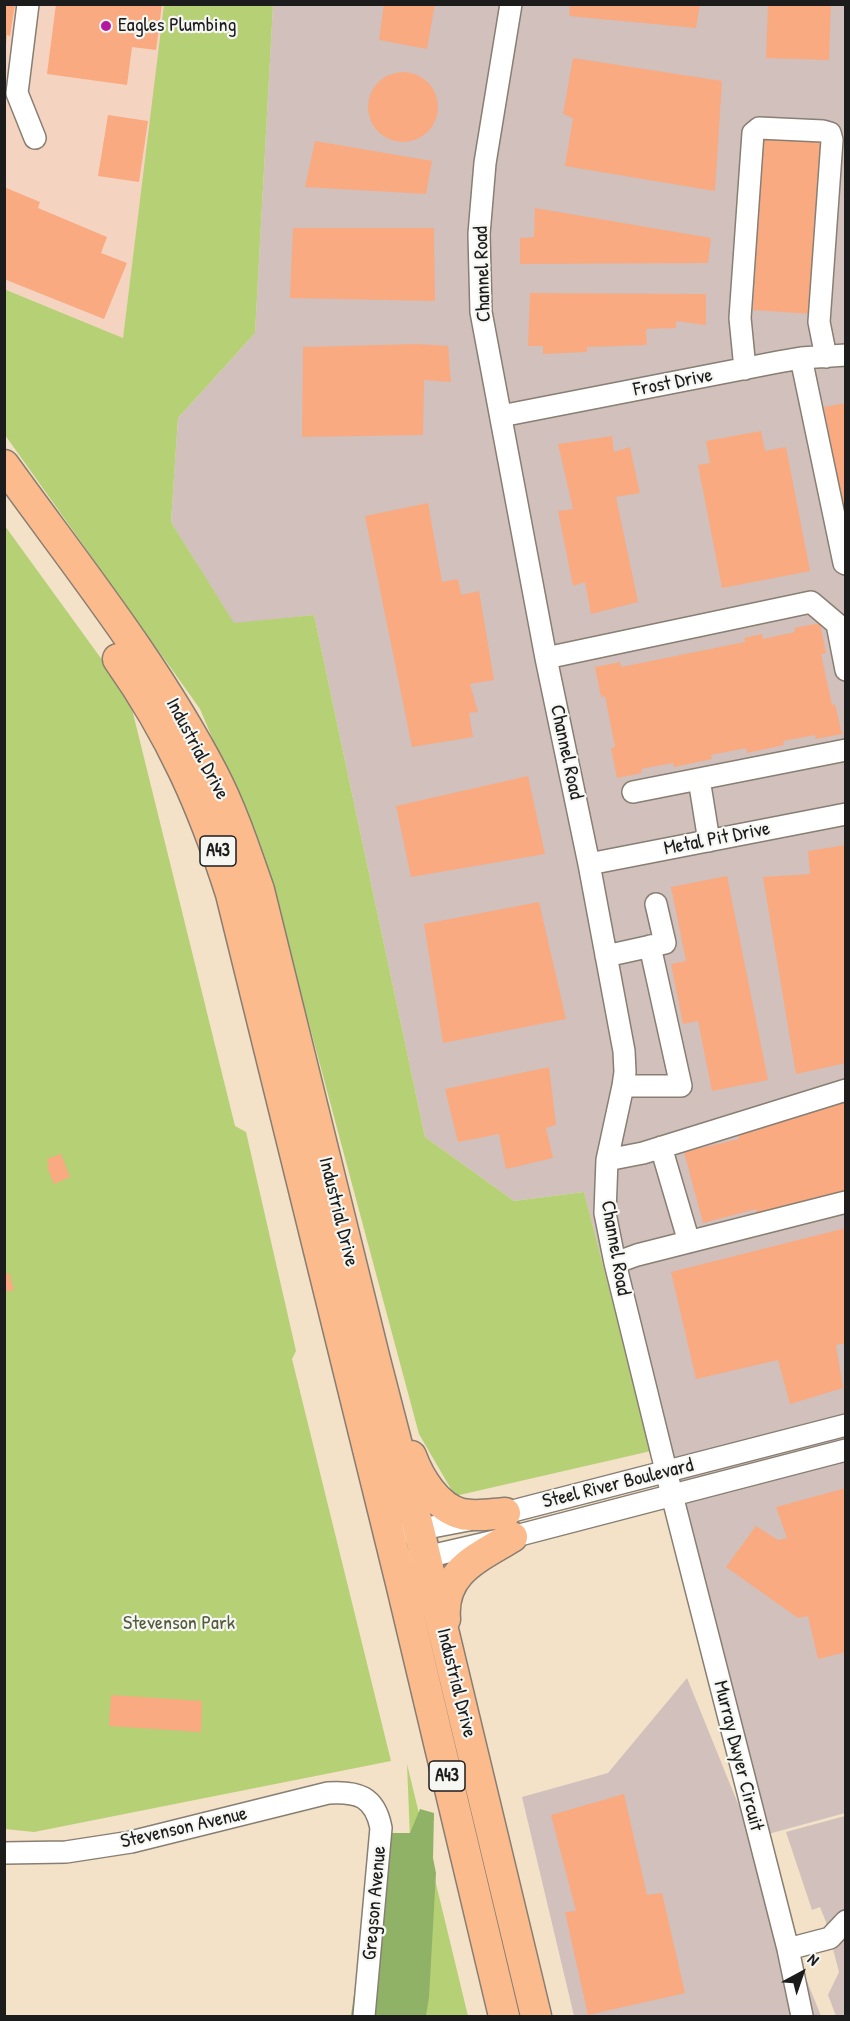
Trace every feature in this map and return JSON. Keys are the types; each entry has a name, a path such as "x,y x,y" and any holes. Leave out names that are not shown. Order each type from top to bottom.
{"highway":[{"name":"Industrial Drive","path":"4,465 159,681 213,774 239,830 259,890 375,1360 423,1543 536,2016"},
{"name":"Industrial Drive","path":"4,500 140,690 170,740 193,787 214,839 231,894 393,1549 504,2016"},
{"path":"375,1360 414,1464 436,1497 449,1509 508,1525 452,1581 444,1604 447,1645"}],"street":[{"path":"28,4 17,93 35,138"},
{"name":"Channel Road","path":"511,4 485,163 479,234 481,312 546,658 589,864 624,1051 623,1086 607,1160 605,1213 672,1496"},
{"path":"745,369 740,318 753,133 759,128 830,133 832,140 819,322 836,356"},
{"name":"Frost Drive","path":"501,416 801,358 836,356"},
{"path":"801,358 843,563 846,564"},
{"path":"546,658 811,602 837,624 846,670"},
{"path":"633,792 846,750"},
{"path":"699,779 709,841"},
{"name":"Metal Pit Drive","path":"589,864 846,814"},
{"path":"606,956 665,943 657,904"},
{"path":"623,1086 681,1086 650,946"},
{"path":"607,1160 661,1147 846,1090"},
{"path":"661,1147 689,1242"},
{"path":"615,1263 637,1255 846,1202"},
{"name":"Steel River Boulevard","path":"508,1525 666,1472 846,1425"},
{"name":"Steel River Boulevard","path":"393,1549 508,1525 672,1496 846,1450"},
{"name":"Murray Dwyer Circuit","path":"672,1496 788,1949 802,2016"},
{"name":"Steel River Boulevard","path":"393,1549 423,1543"},
{"name":"Stevenson Avenue","path":"4,1853 66,1852 131,1842 328,1793 347,1791 362,1796"},
{"name":"Gregson Avenue","path":"362,1796 372,1805 378,1815 381,1828 364,2016"},
{"path":"788,1949 830,1938 846,1921"}],"shaded area":[{"path":"4,5 165,5 123,338 5,289"},
{"path":"273,5 845,5 845,1813 750,1839 821,2016 574,2016 522,1797 608,1773 687,1678 749,1831 584,1192 514,1201 425,1137 314,615 234,624 171,522 178,418 255,333"},
{"path":"845,1816 845,2016 836,2016 828,1995 839,1972 826,1922 820,1907 812,1910 786,1832"}],"green space":[{"path":"164,5 273,5 255,333 178,418 171,522 234,623 314,615 425,1137 514,1201 584,1192 651,1451 455,1496 419,1434 267,867 200,709 5,435 4,289 123,338"},
{"name":"Stevenson Park","path":"5,526 129,697 235,1126 246,1132 296,1351 292,1359 391,1761 34,1832 5,1829"},
{"path":"407,1764 468,2016 402,2016 411,1862"},
{"path":"420,1809 434,1813 433,1858 436,1873 426,2016 351,2016 369,1885 383,1833 410,1833"}],"building":[{"path":"4,4 15,4 10,36 7,35 6,45"},
{"name":"Eagles Plumbing","path":"56,4 162,4 156,50 132,47 127,85 47,74"},
{"path":"384,4 435,4 427,49 379,40"},
{"path":"570,4 700,4 696,28 569,16"},
{"path":"768,4 831,4 829,60 766,58"},
{"path":"573,58 722,81 715,191 565,166 573,118 563,114"},
{"path":"410,72 423,78 432,87 436,93 438,107 436,121 428,132 417,140 396,142 378,132 370,121 368,100 378,82 389,74"},
{"path":"108,115 148,121 139,182 98,176"},
{"path":"763,134 822,138 812,314 753,310"},
{"path":"315,141 432,161 426,194 305,187"},
{"path":"4,187 40,202 38,208 107,237 101,253 127,263 104,319 4,279"},
{"path":"535,208 711,238 708,263 520,264 520,238 534,237"},
{"path":"293,228 434,228 435,301 290,298"},
{"path":"530,293 706,294 706,325 676,321 676,328 646,329 647,345 587,347 587,352 543,354 543,346 528,346"},
{"path":"418,344 448,346 451,382 424,380 423,435 302,437 303,347"},
{"path":"846,403 846,513 844,513 824,407"},
{"path":"761,431 765,451 786,447 810,571 722,588 698,465 710,463 706,441"},
{"path":"612,436 614,452 630,447 640,493 616,497 638,602 591,614 585,582 573,586 558,511 573,509 558,444"},
{"path":"428,503 442,582 458,579 461,595 479,591 494,680 470,684 478,712 469,713 473,737 412,747 365,516"},
{"path":"820,623 826,653 821,654 832,705 835,704 842,734 816,739 815,735 783,741 784,745 747,753 746,748 711,755 712,759 674,767 673,763 641,769 642,773 617,778 611,748 615,747 605,696 601,697 595,667 620,662 621,667 745,642 744,638 762,634 763,639 795,632 794,628"},
{"path":"528,776 545,854 411,877 396,806"},
{"path":"846,845 846,1063 796,1074 763,877 810,874 808,851"},
{"path":"727,876 768,1080 712,1091 698,1021 683,1024 671,964 686,961 671,887"},
{"path":"539,902 566,1019 443,1043 424,924"},
{"path":"549,1067 556,1125 546,1128 553,1158 506,1169 499,1134 458,1142 445,1089"},
{"path":"846,1099 846,1203 760,1225 756,1209 703,1223 684,1152 739,1139 736,1127"},
{"path":"61,1154 70,1177 54,1184 47,1167 49,1166 47,1159"},
{"path":"846,1228 846,1343 836,1345 843,1388 790,1404 778,1360 696,1379 671,1272"},
{"path":"9,1273 14,1290 4,1292 4,1275"},
{"path":"846,1488 846,1652 818,1659 808,1616 798,1618 726,1567 756,1526 778,1540 787,1538 776,1507"},
{"path":"111,1695 202,1701 201,1732 109,1726"},
{"path":"624,1794 647,1895 662,1893 685,1993 588,2015 565,1912 576,1911 551,1815"}],"place":[{"name":"Eagles Plumbing","path":"106,26"}]}
